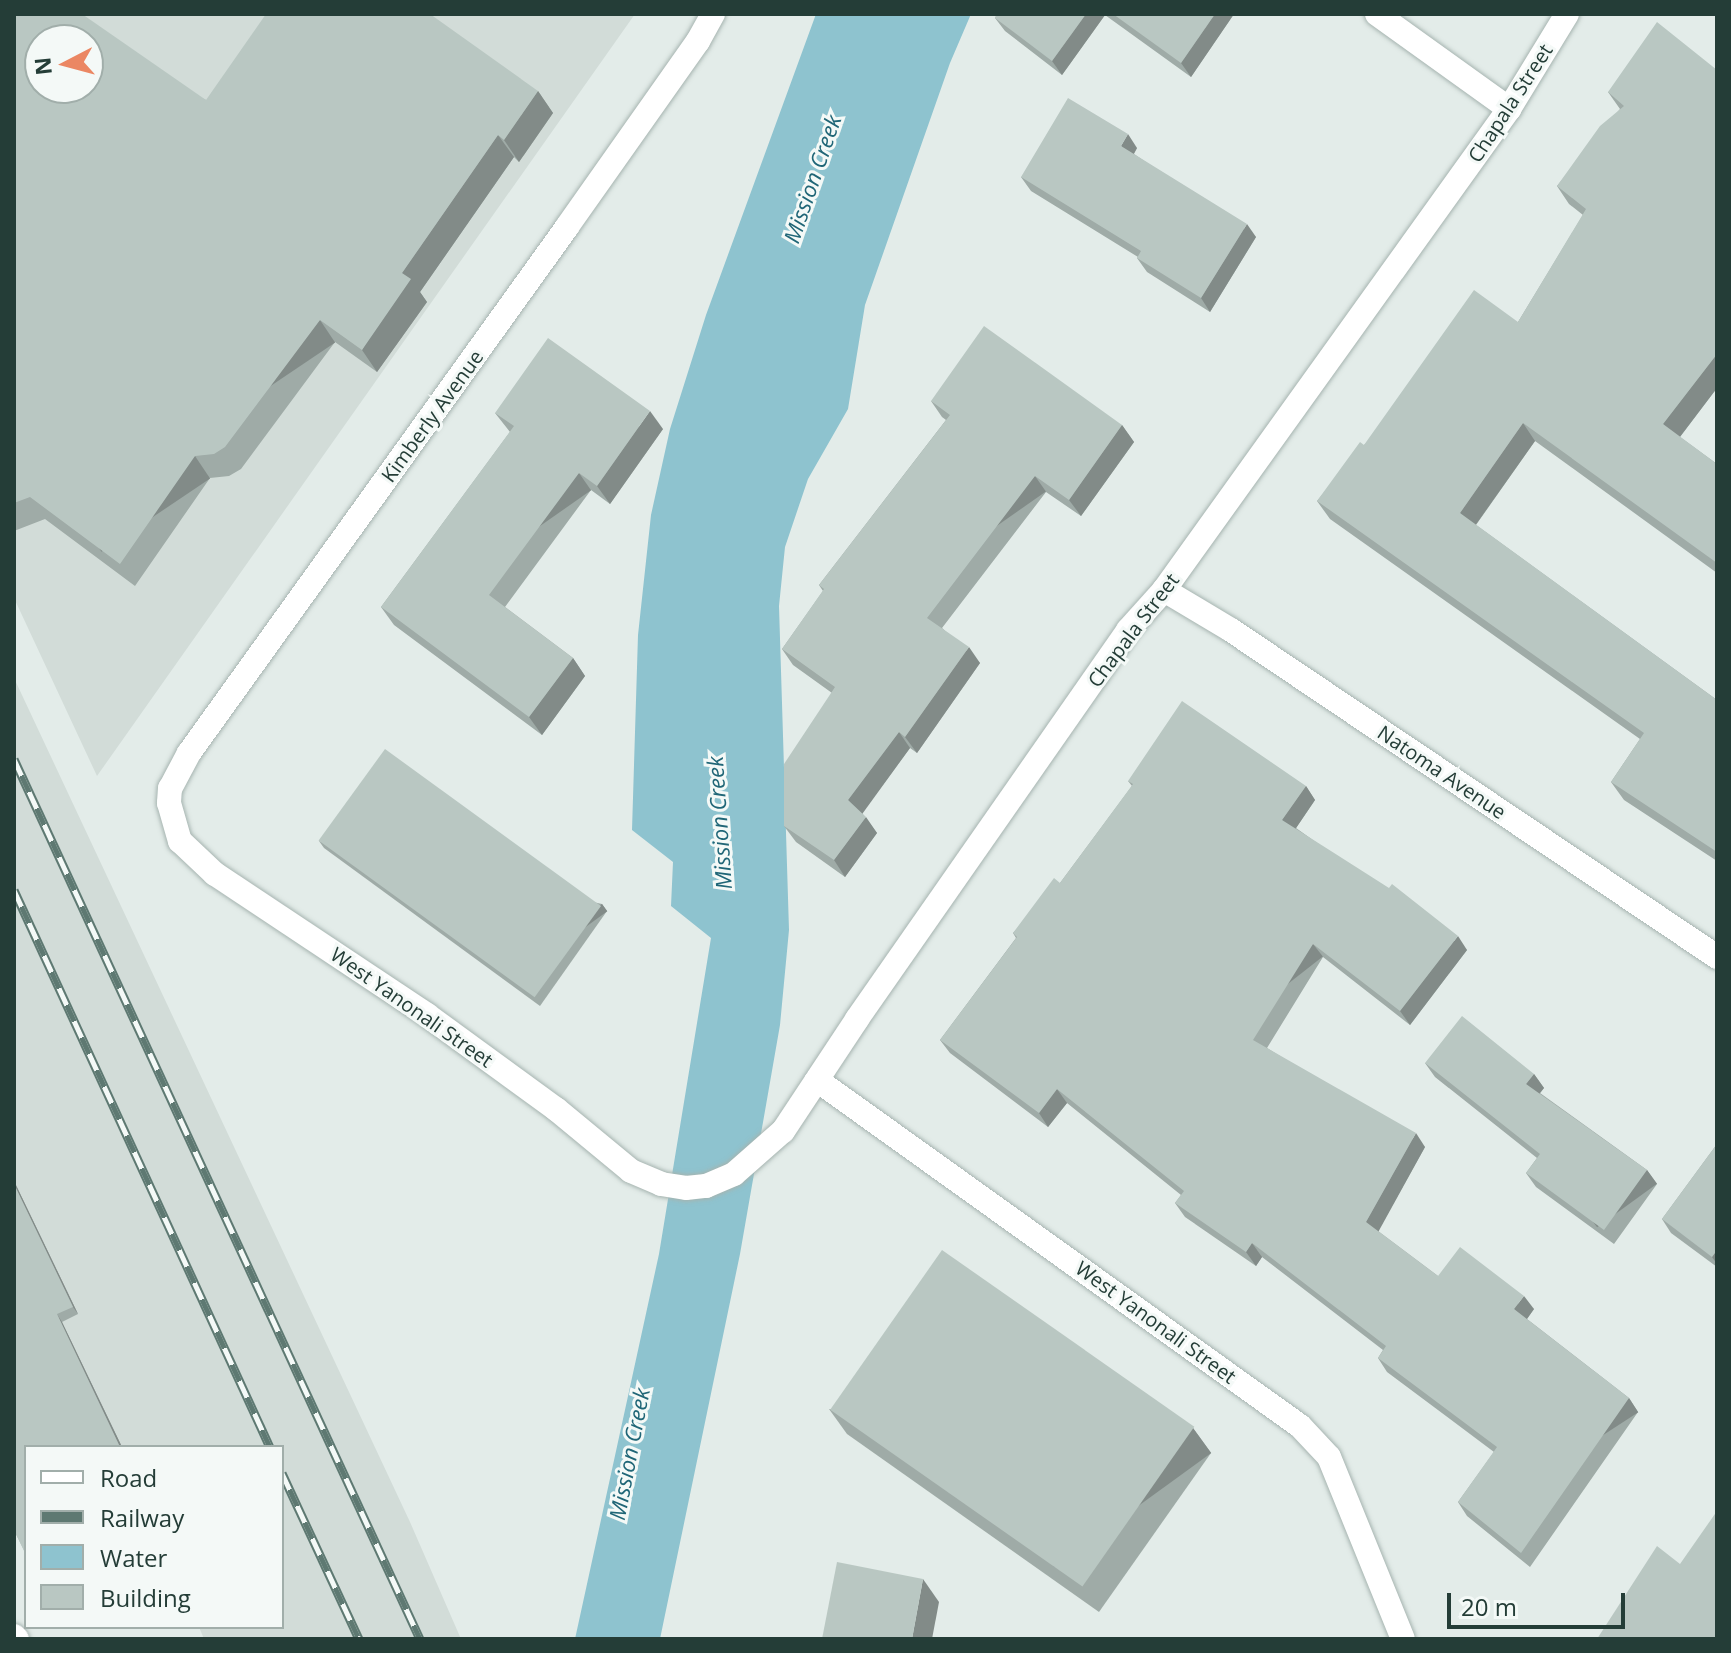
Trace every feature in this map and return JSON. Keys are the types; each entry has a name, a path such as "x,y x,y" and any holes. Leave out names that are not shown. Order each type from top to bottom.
{"street":[{"name":"Kimberly Avenue","path":"172,823 170,788 189,753 576,215 698,41 713,14"},
{"path":"1377,14 1509,109"},
{"name":"Chapala Street","path":"661,1184 706,1186 722,1180 751,1163 783,1131 1128,630 1164,590 1509,109 1567,14"},
{"name":"Natoma Avenue","path":"1164,590 1231,630 1717,957"},
{"name":"West Yanonali Street","path":"172,823 180,841 194,858 215,874 440,1025 556,1109 631,1171 661,1184"},
{"name":"West Yanonali Street","path":"817,1080 1300,1426 1329,1457 1403,1639"}],"shaded area":[{"path":"14,14 635,14 97,776 14,598"},
{"path":"14,678 410,1522 461,1639 204,1639 200,1629 284,1629 284,1445 113,1445 14,1233"}],"water":[{"name":"Mission Creek","path":"816,14 971,14 950,63 865,305 848,409 808,479 785,547 779,606 789,930 780,1025 740,1254 660,1639 575,1639 659,1254 711,938 671,906 673,862 632,830 638,635 651,515 670,429 706,315"}],"building":[{"path":"14,14 82,14 96,24 24,24 24,104 104,104 104,29 206,100 266,14 430,14 538,91 504,140 498,135 402,273 411,279 362,350 320,320 225,447 214,454 195,456 120,564 30,497 14,503"},
{"path":"997,14 1086,14 1052,61 995,18"},
{"path":"1113,14 1215,14 1181,63"},
{"path":"1657,22 1717,70 1717,354 1663,424 1717,464 1717,563 1523,423 1460,513 1717,700 1717,852 1611,782 1644,733 1317,501 1360,442 1364,445 1474,290 1518,322 1586,209 1557,186 1600,126 1624,106 1608,92"},
{"path":"1068,98 1128,134 1121,146 1247,224 1201,298 1137,258 1141,251 1021,177"},
{"path":"984,326 1122,425 1069,500 1035,476 927,618 969,647 905,737 899,732 848,800 866,817 834,860 784,826 784,764 835,687 782,649 824,589 819,585 950,415 931,401"},
{"path":"548,338 650,411 597,486 579,473 489,595 573,658 529,717 381,607 514,426 495,413"},
{"path":"1182,701 1306,786 1282,820 1389,888 1392,884 1458,936 1400,1011 1313,944 1253,1040 1416,1133 1366,1222 1438,1276 1460,1247 1524,1296 1514,1309 1629,1398 1521,1553 1458,1502 1497,1447 1378,1358 1386,1346 1252,1243 1246,1252 1175,1203 1184,1191 1057,1089 1039,1113 940,1040 1017,937 1013,933 1054,878 1060,883 1133,784 1128,781"},
{"path":"385,749 601,906 535,997 319,840"},
{"path":"1462,1016 1534,1074 1526,1084 1647,1170 1604,1230 1526,1173 1540,1154 1425,1063"},
{"path":"1717,1144 1717,1250 1712,1257 1662,1219"},
{"path":"14,1184 73,1307 57,1314 119,1445 24,1445 24,1551 14,1530"},
{"path":"942,1250 1194,1427 1082,1586 830,1410"},
{"path":"1717,1511 1717,1639 1597,1639 1657,1546 1680,1564"},
{"path":"837,1562 923,1579 912,1639 822,1639"}],"railway":[{"path":"14,759 420,1639"},
{"path":"14,890 269,1445"},
{"path":"284,1477 359,1639"}]}
